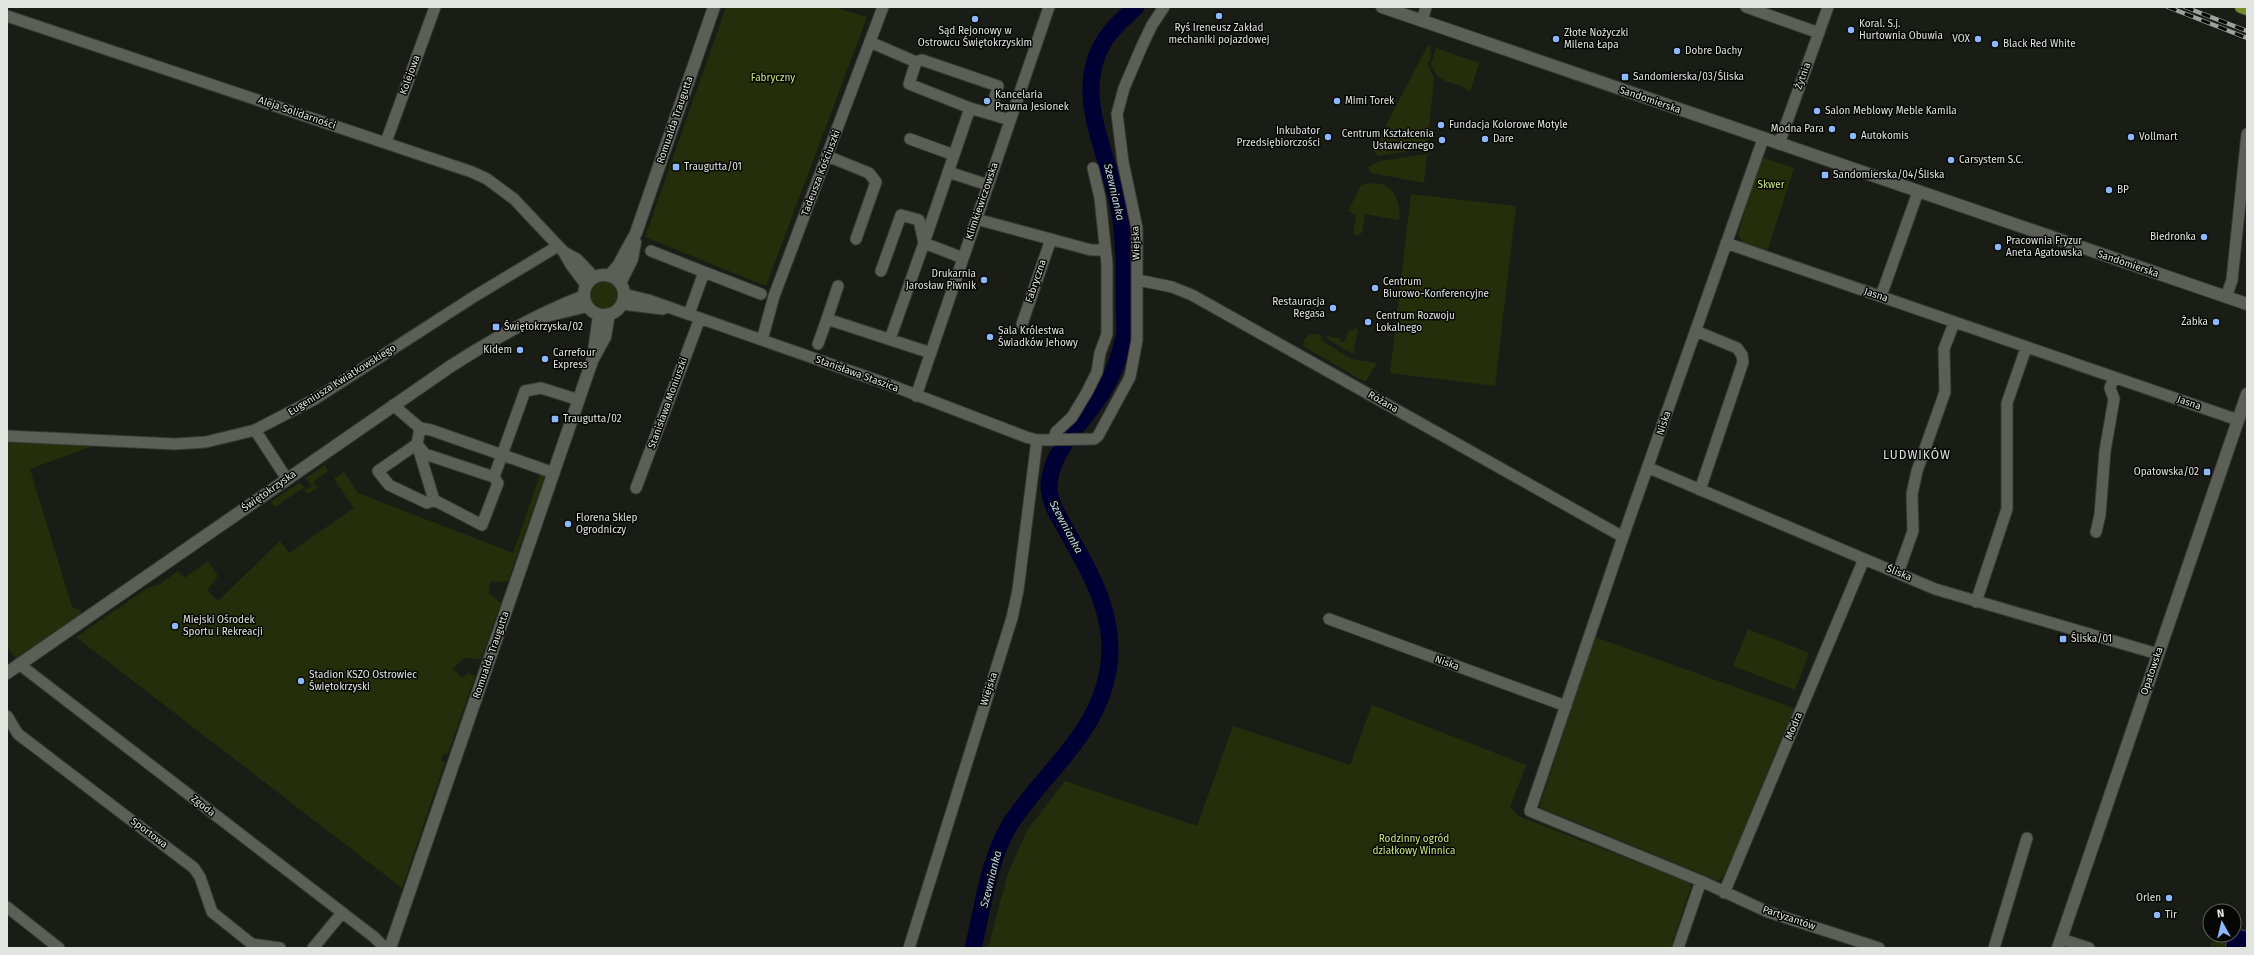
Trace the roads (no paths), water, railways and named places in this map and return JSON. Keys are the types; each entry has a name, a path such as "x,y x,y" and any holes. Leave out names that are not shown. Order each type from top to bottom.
{"main road":[{"path":"2241,7 2247,9"}],"street":[{"name":"Kolejowa","path":"386,142 435,7"},
{"name":"Romualda Traugutta","path":"609,276 618,266 636,233 714,7"},
{"name":"Tadeusza Kościuszki","path":"762,340 774,296 883,7"},
{"name":"Klimkiewiczowska","path":"916,396 1049,7"},
{"name":"Wiejska","path":"909,948 1012,618 1018,590 1037,440 1088,440 1098,436 1130,377 1137,340 1137,228 1122,162 1117,114 1122,93 1142,46 1152,25 1164,7"},
{"name":"Sandomierska","path":"1382,7 2247,304"},
{"path":"1422,21 1426,7"},
{"path":"1746,7 1819,32"},
{"name":"Żytnia","path":"1779,144 1828,7"},
{"name":"Aleja Solidarności","path":"7,16 386,142 487,179 514,199 560,249 577,260 588,291"},
{"path":"870,42 916,62 922,60 998,86 990,114"},
{"path":"916,62 909,84 970,108 1010,120"},
{"path":"890,339 970,108"},
{"path":"2226,297 2232,280 2247,134"},
{"path":"910,139 954,155"},
{"name":"Niska","path":"1530,811 1623,537 1649,468 1763,139"},
{"path":"827,156 869,173 876,182 856,239"},
{"path":"1053,440 1056,432 1072,417 1097,372 1100,353 1107,334 1105,250 1100,198 1093,168"},
{"path":"948,172 988,185"},
{"path":"1881,296 1918,192"},
{"path":"881,271 901,215 919,220 924,243"},
{"path":"976,219 1091,250 1105,250"},
{"name":"Romualda Traugutta","path":"622,294 632,259 636,233"},
{"name":"Fabryczna","path":"1022,324 1050,239"},
{"path":"924,243 963,258"},
{"name":"Jasna","path":"1726,243 2026,348 2238,420"},
{"name":"Eugeniusza Kwiatkowskiego","path":"7,436 175,444 206,442 255,430 315,400 475,296 560,249"},
{"path":"651,251 761,294"},
{"name":"Stanisława Moniuszki","path":"636,488 675,380 695,316 704,272"},
{"path":"588,291 604,314 615,312 622,294 609,276"},
{"name":"Świętokrzyska","path":"7,673 393,405 494,339 588,291 609,276"},
{"name":"Różana","path":"1138,280 1172,287 1192,295 1623,537"},
{"path":"818,344 838,286"},
{"name":"Stanisława Staszica","path":"622,294 695,316 893,386 916,396 1037,440"},
{"name":"Romualda Traugutta","path":"390,948 592,362 604,314"},
{"path":"827,318 930,353"},
{"path":"1898,573 1913,531 1912,494 1917,471 1945,392 1944,349 1954,323"},
{"path":"1696,331 1737,348 1742,355 1743,362 1700,490"},
{"path":"1976,602 2007,509 2007,402 2026,348"},
{"path":"2096,532 2100,514 2105,451 2114,399 2110,388 2114,377"},
{"path":"494,477 525,391 540,388 579,400"},
{"name":"Opatowska","path":"2059,944 2075,893 2247,394"},
{"path":"393,405 420,428 431,430 502,457 554,473"},
{"path":"418,444 425,454 494,477 498,483 482,525 434,500 418,444 420,428"},
{"path":"255,430 287,479"},
{"path":"418,444 378,471 389,485 427,503 434,500"},
{"name":"Śliska","path":"1649,468 1935,589 2158,654"},
{"name":"Modra","path":"1724,893 1864,559"},
{"name":"Niska","path":"1329,619 1566,706"},
{"name":"Zgoda","path":"20,664 342,912 385,948"},
{"name":"Sportowa","path":"7,716 18,734 194,868 200,877 212,912 252,944 280,948"},
{"name":"Partyzantów","path":"1530,811 1701,881 1724,893 1768,912 1879,948"},
{"path":"1994,948 2027,838"},
{"path":"1678,948 1701,881"},
{"path":"7,907 59,948"},
{"path":"313,948 342,912"},
{"path":"2059,944 2089,948"}],"waterway":[{"name":"Szewnianka","path":"973,948 991,870 1002,840 1021,808 1063,758 1088,723 1098,704 1105,684 1109,663 1110,644 1108,625 1103,606 1088,570 1056,511 1049,491 1049,484 1051,471 1062,447 1095,404 1110,379 1119,356 1125,332 1124,251 1121,220 1113,184 1095,123 1091,82 1095,62 1103,43 1114,28 1136,7"}],"railway":[{"path":"2168,7 2247,38"},
{"path":"2185,7 2247,31"}],"place":[{"name":"Ryś Ireneusz Zakład mechaniki pojazdowej","path":"1219,16"},
{"name":"Sąd Rejonowy w Ostrowcu Świętokrzyskim","path":"975,19"},
{"name":"Koral. S.j. Hurtownia Obuwia","path":"1851,30"},
{"name":"Złote Nożyczki Milena Łapa","path":"1556,39"},
{"name":"VOX","path":"1978,39"},
{"name":"Black Red White","path":"1995,44"},
{"name":"Dobre Dachy","path":"1677,51"},
{"name":"Sandomierska/03/Śliska","path":"1625,77"},
{"name":"Kancelaria Prawna Jesionek","path":"987,101"},
{"name":"Mimi Torek","path":"1337,101"},
{"name":"Salon Meblowy Meble Kamila","path":"1817,111"},
{"name":"Fundacja Kolorowe Motyle","path":"1441,125"},
{"name":"Modna Para","path":"1832,129"},
{"name":"Autokomis","path":"1853,136"},
{"name":"Inkubator Przedsiębiorczości","path":"1328,137"},
{"name":"Vollmart","path":"2131,137"},
{"name":"Dare","path":"1485,139"},
{"name":"Centrum Kształcenia Ustawicznego","path":"1442,140"},
{"name":"Carsystem S.C.","path":"1951,160"},
{"name":"Traugutta/01","path":"676,167"},
{"name":"Sandomierska/04/Śliska","path":"1825,175"},
{"name":"BP","path":"2109,190"},
{"name":"Biedronka","path":"2204,237"},
{"name":"Pracownia Fryzur Aneta Agatowska","path":"1998,247"},
{"name":"Drukarnia Jarosław Piwnik","path":"984,280"},
{"name":"Centrum Biurowo-Konferencyjne","path":"1375,288"},
{"name":"Restauracja Regasa","path":"1333,308"},
{"name":"Centrum Rozwoju Lokalnego","path":"1368,322"},
{"name":"Żabka","path":"2216,322"},
{"name":"Świętokrzyska/02","path":"496,327"},
{"name":"Sala Królestwa Świadków Jehowy","path":"990,337"},
{"name":"Kidem","path":"520,350"},
{"name":"Carrefour Express","path":"545,359"},
{"name":"Traugutta/02","path":"555,419"},
{"name":"Opatowska/02","path":"2207,472"},
{"name":"Florena Sklep Ogrodniczy","path":"568,524"},
{"name":"Miejski Ośrodek Sportu i Rekreacji","path":"175,626"},
{"name":"Śliska/01","path":"2063,639"},
{"name":"Stadion KSZO Ostrowiec Świętokrzyski","path":"301,681"},
{"name":"Orlen","path":"2169,898"},
{"name":"Tir","path":"2157,915"}],"district":[{"name":"LUDWIKÓW","path":"1917,455"}],"park label":[{"name":"Fabryczny","path":"773,78"},
{"name":"Skwer","path":"1771,185"},
{"name":"Rodzinny ogród działkowy Winnica","path":"1414,844"}]}
